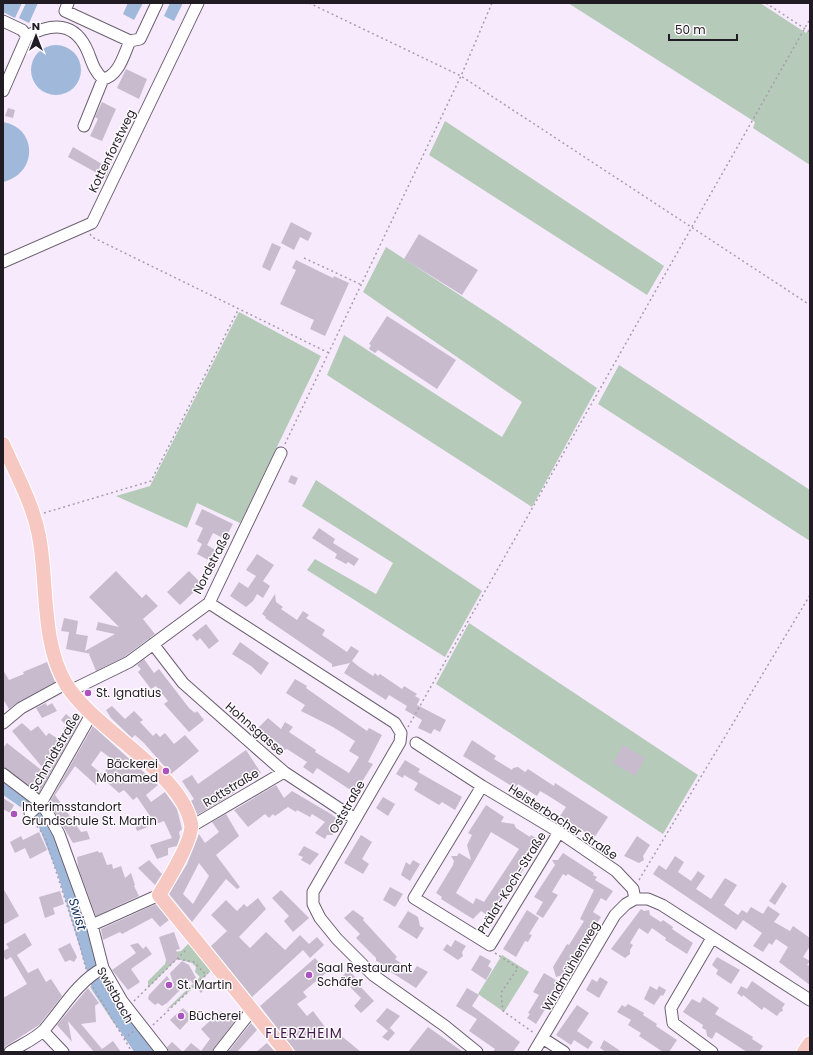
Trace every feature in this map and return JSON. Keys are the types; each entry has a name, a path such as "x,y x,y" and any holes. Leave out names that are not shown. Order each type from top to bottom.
{"main road":[{"path":"3,444 34,516 44,561 53,651 68,687 92,713 164,778 189,816 192,826 183,851 159,895 199,942 286,1052"},
{"path":"804,1052 810,1043"}],"street":[{"path":"68,3 64,11 130,40 140,39 144,34 157,3"},
{"name":"Kottenforstweg","path":"3,262 92,223 198,3"},
{"path":"3,21 22,30 27,36"},
{"path":"3,91 27,36 50,27 60,26 70,30 82,39 95,70 103,79"},
{"path":"103,79 109,78 114,73 130,40"},
{"path":"84,126 103,79"},
{"name":"Nordstraße","path":"3,723 20,708 130,662 209,603 281,453"},
{"path":"209,603 395,723 401,733"},
{"name":"Hohnsgasse","path":"153,644 183,683 284,772 355,818"},
{"name":"Schmidtstraße","path":"32,817 92,713"},
{"name":"Oststraße","path":"401,733 400,742 313,892 314,904 320,918 337,939 373,975 445,1026 477,1052"},
{"name":"Heisterbacher Straße","path":"416,743 482,786 559,832 616,871 634,894"},
{"name":"Rottstraße","path":"192,826 284,772"},
{"name":"Swistbach","path":"3,774 40,804 58,834 92,925 102,968 127,1007 162,1052"},
{"name":"Prälat-Koch-Straße","path":"482,786 414,898 490,945 559,832"},
{"path":"634,894 662,905 810,1000"},
{"name":"Windmühlenweg","path":"534,1052 544,1039 615,915 634,894"},
{"path":"92,925 159,895"},
{"path":"712,938 671,1008 674,1023 712,1052"},
{"path":"10,1052 43,1031 66,1001 89,977 102,968"},
{"path":"218,1052 252,1010"},
{"path":"43,1031 63,1052"},
{"path":"544,1039 564,1052"}],"path":[{"path":"309,3 462,76 810,305"},
{"path":"281,453 462,76 492,3"},
{"path":"766,3 810,32"},
{"path":"401,733 408,728 810,19"},
{"path":"84,226 92,237 238,310 329,353"},
{"path":"304,258 362,285"},
{"path":"34,516 151,481 238,310"},
{"path":"634,894 810,595"},
{"name":"Swistbach","path":"32,817 45,838 89,977 132,1052"},
{"path":"127,1007 178,959 186,949 199,942"},
{"path":"490,945 493,952 518,968 501,993 504,1011 544,1039"},
{"path":"178,959 194,962 206,975"},
{"path":"124,1039 144,1029 217,965"}],"green space":[{"path":"568,3 760,3 806,33 810,28 810,165 753,128 755,122"},
{"path":"445,121 664,266 647,295 429,155"},
{"path":"386,247 498,320 597,388 532,507 327,375 344,335 502,437 522,402 363,292"},
{"path":"239,312 321,356 240,523 197,503 187,528 116,496 150,486"},
{"path":"619,365 810,490 810,541 598,404"},
{"path":"316,480 482,591 445,657 307,570 315,559 376,594 393,563 302,506"},
{"path":"469,623 698,775 663,834 436,684"},
{"path":"191,941 213,969 173,1006 166,1010 200,977 195,972 196,967 192,963 177,959 148,988 148,981 165,964 166,960 176,957 175,952 181,951"},
{"path":"502,955 529,972 504,1012 478,994"},
{"path":"105,975 160,1052 137,1052 113,1022 90,987"}],"water":[{"path":"3,3 22,3 15,18 3,12"},
{"path":"26,3 38,3 29,23 19,18"},
{"path":"128,3 143,3 134,20 123,14"},
{"path":"170,3 183,3 174,21 164,16"},
{"path":"56,45 65,47 76,56 81,70 79,79 70,90 56,95 47,93 36,84 31,70 33,61 42,50"},
{"path":"3,122 14,126 23,133 28,142 29,151 28,161 23,170 14,177 3,182"}],"building":[{"path":"126,69 147,79 139,99 117,88"},
{"path":"102,102 116,109 102,141 90,136 98,119 95,117"},
{"path":"8,108 15,110 13,118 5,116"},
{"path":"73,147 102,164 107,153 114,156 106,178 68,157"},
{"path":"291,222 312,233 308,241 300,237 294,250 281,243"},
{"path":"419,234 478,270 462,295 404,259"},
{"path":"272,243 281,247 270,271 262,267"},
{"path":"296,260 333,278 334,276 349,283 325,336 310,329 314,320 280,304 296,270 292,268"},
{"path":"387,316 456,360 437,389 378,350 375,353 369,349 371,345 369,344"},
{"path":"291,475 298,478 295,485 288,482"},
{"path":"202,509 233,524 225,539 213,533 207,545 217,551 212,562 197,554 202,544 197,541 203,528 195,524"},
{"path":"319,528 335,539 333,543 359,559 354,566 348,562 346,564 335,558 337,554 312,538"},
{"path":"257,554 274,565 263,581 270,586 263,598 257,594 253,601 246,607 230,596 239,582 248,588 256,576 246,570"},
{"path":"116,571 142,598 146,594 158,606 143,619 155,634 124,657 96,671 89,654 91,654 66,649 69,632 61,631 64,618 78,621 76,634 88,636 85,651 115,634 96,630 98,622 119,627 89,597"},
{"path":"189,571 204,586 198,593 196,590 180,605 167,592"},
{"path":"275,594 276,602 283,607 281,609 297,620 303,611 309,615 306,618 325,630 322,635 347,652 351,646 359,651 352,661 358,666 373,676 375,673 378,676 380,674 402,689 404,686 417,694 415,696 420,699 417,705 446,720 440,732 434,729 431,734 418,728 422,720 405,710 407,706 389,695 386,700 344,673 350,663 332,667 332,664 265,618 266,617 262,614"},
{"path":"206,624 219,641 209,649 200,638 197,641 192,635"},
{"path":"240,642 269,663 261,675 251,666 232,654"},
{"path":"144,659 154,673 159,669 189,708 195,713 197,711 204,720 189,732 164,704 168,701 156,686 151,689 138,672 141,669 137,665"},
{"path":"47,662 55,682 18,702 9,709 3,699 3,670 9,680 24,674 23,672"},
{"path":"295,679 307,686 306,688 367,731 369,728 382,735 368,762 373,764 355,793 317,768 313,774 303,767 307,762 287,749 284,750 283,747 274,740 272,744 268,741 266,743 257,735 259,733 256,730 268,718 281,729 285,722 293,727 289,732 316,750 315,752 349,773 359,757 349,751 355,741 333,727 301,711 305,705 286,693"},
{"path":"46,703 47,706 52,703 57,711 42,718 36,708"},
{"path":"112,706 125,719 134,711 143,720 140,722 153,736 156,733 160,737 165,733 174,744 185,735 199,751 171,774 144,743 135,735 132,738 111,718 106,710"},
{"path":"66,714 78,724 39,793 3,767 3,748 7,743 40,769 42,767 12,731 22,723 31,731 38,726 46,736 49,733 66,744 63,729 66,725 61,720"},
{"path":"93,726 158,785 146,795 151,802 165,792 177,809 182,829 179,832 180,837 177,846 168,848 168,855 157,859 150,845 172,838 164,821 137,831 135,825 152,819 137,797 133,800 124,790 119,793 101,777 102,775 96,785 75,766 55,795 81,832 87,831 90,839 73,843 49,803","holes":["101,751 112,759 103,775 91,765"]},
{"path":"472,740 496,756 494,759 512,770 513,768 518,767 525,772 528,769 554,786 555,783 608,817 594,838 560,816 566,807 547,795 540,791 537,796 518,784 515,788 463,756"},
{"path":"623,745 645,758 635,776 613,763"},
{"path":"246,750 261,773 226,798 197,815 191,801 194,799 182,781 192,775 198,784"},
{"path":"405,760 420,769 418,772 462,797 455,810 442,802 439,805 414,790 418,783 404,775 403,778 396,774"},
{"path":"276,785 284,798 292,791 331,814 341,822 333,831 333,835 327,835 325,839 315,833 325,822 312,814 310,817 297,810 296,812 288,807 275,816 273,814 269,818 265,814 248,827 234,810"},
{"path":"383,797 395,804 388,816 376,808"},
{"path":"3,798 14,805 10,813 3,809"},
{"path":"486,805 504,817 501,822 514,824 516,828 530,837 531,835 537,839 536,842 538,844 534,850 532,848 524,861 526,863 525,867 492,918 481,911 473,919 441,899 442,897 436,893 453,865 454,861 451,856 457,856 459,853 471,860 467,845 472,835 468,833","holes":["491,832 519,849 484,902 476,898 473,904 456,893"]},
{"path":"226,814 239,836 216,855 240,887 237,889 226,879 192,922 169,894 187,864 199,834 205,843 219,832 212,822","holes":["199,863 209,876 193,904 183,894"]},
{"path":"39,832 47,850 30,859 25,848 15,853 10,842 21,836 23,840"},
{"path":"361,835 372,842 362,859 369,864 363,874 344,863"},
{"path":"637,836 650,845 643,856 644,860 639,863 624,856"},
{"path":"304,846 319,854 310,865 301,860 303,857 298,855"},
{"path":"98,851 99,853 102,852 107,865 112,864 113,869 121,866 125,878 131,873 134,886 139,896 96,916 78,867 77,857"},
{"path":"563,853 594,873 593,875 597,877 595,880 613,891 606,901 601,898 593,912 601,917 566,974 556,977 553,967 567,944 569,945 584,921 580,919 594,890 568,874 566,876 563,874 552,892 558,895 543,918 536,914 543,902 534,897 555,865 552,860 558,860"},
{"path":"675,856 684,862 678,872 691,881 698,871 705,876 696,889 711,899 725,878 737,885 724,905 738,915 742,910 747,913 751,907 763,914 768,906 780,914 774,922 790,931 793,926 810,938 810,946 803,957 810,961 807,965 810,966 810,985 779,962 788,947 776,939 772,945 769,943 763,952 753,946 762,933 743,920 736,930 653,874 659,865 666,870"},
{"path":"149,860 162,874 155,885 138,868"},
{"path":"413,860 420,864 410,881 401,875 406,862 410,865"},
{"path":"782,882 787,886 775,905 769,901"},
{"path":"390,887 403,894 395,907 383,900"},
{"path":"3,888 19,916 3,925"},
{"path":"281,890 309,918 293,932 284,921 289,916 272,898"},
{"path":"60,891 64,904 53,908 55,914 45,918 39,897"},
{"path":"258,898 266,909 239,937 250,948 266,932 285,950 300,935 309,944 317,937 324,945 310,958 303,950 252,997 211,946 227,931 211,915 226,900 237,911 244,904 247,907"},
{"path":"156,904 169,920 160,927 152,918 122,934 120,932 103,940 101,929"},
{"path":"641,909 644,911 649,910 650,915 661,922 663,920 673,927 672,929 693,943 687,954 665,940 666,938 652,928 648,934 639,928 630,943 633,945 630,950 630,954 625,958 611,949"},
{"path":"353,910 364,918 363,920 397,957 395,959 413,972 417,966 428,972 416,988 376,961 376,958 356,938 360,934 344,918"},
{"path":"527,910 539,918 529,934 532,935 528,942 525,941 516,957 503,949"},
{"path":"408,911 418,917 420,926 424,928 417,939 398,927"},
{"path":"174,932 180,949 176,950 179,958 168,966 159,937"},
{"path":"25,933 32,945 17,955 28,973 38,968 46,982 51,979 62,996 39,1025 6,1046 3,1052 3,998 27,984 11,957 6,960 3,956 3,951 9,948 6,944"},
{"path":"455,940 466,946 462,952 463,956 458,960 443,950 447,944 451,947"},
{"path":"70,943 77,957 74,962 70,960 65,962 58,949"},
{"path":"138,943 143,949 146,946 152,954 131,969 140,982 128,990 112,970 136,953 130,945"},
{"path":"480,955 491,961 488,966 492,969 486,980 471,970"},
{"path":"717,957 740,970 731,984 716,974 718,970 712,965"},
{"path":"315,958 327,972 303,992 307,997 297,1004 307,1016 313,1011 334,1039 339,1034 361,1052 296,1052 260,1006"},
{"name":"St. Martin","path":"182,961 189,965 203,991 201,993 190,980 167,1003 162,1006 158,1003 155,1005 148,999 149,995 167,976 174,986 170,973"},
{"path":"349,970 358,980 356,982 374,1001 361,1013 354,1006 361,998 350,987 346,985 343,988 337,981"},
{"path":"544,973 561,983 536,1024 527,1018 530,1014 528,1013 539,995 533,992"},
{"path":"600,977 608,982 599,998 586,990 592,979 597,982"},
{"path":"752,981 785,1004 782,1008 783,1011 777,1016 764,1007 762,1010 743,995 742,997 737,993 741,986 747,989"},
{"path":"650,986 657,990 659,986 666,990 663,996 661,995 654,1005 644,999"},
{"path":"88,988 99,1003 95,1006 96,1022 81,1024 102,1049 113,1041 121,1052 94,1052 68,1021 72,1042 57,1025"},
{"path":"467,988 479,995 472,1006 520,1042 513,1052 493,1052 495,1049 469,1031 477,1019 456,1006"},
{"path":"703,997 719,1008 715,1014 753,1037 752,1039 763,1046 759,1052 747,1052 716,1032 712,1039 707,1036 706,1030 702,1028 703,1025 683,1012 692,999 700,1003"},
{"path":"628,1004 644,1013 643,1015 657,1024 656,1026 677,1040 669,1052 663,1052 639,1036 641,1033 628,1025 631,1020 617,1012 622,1005 625,1007"},
{"path":"577,1005 589,1013 577,1031 593,1042 588,1049 574,1040 571,1045 556,1035"},
{"path":"183,1008 192,1017 180,1030 170,1020"},
{"path":"387,1008 400,1016 388,1030 390,1028 395,1033 388,1041 382,1037 388,1031 376,1021"},
{"path":"221,1011 234,1022 212,1052 183,1052 191,1043 201,1051 210,1039 201,1029"},
{"path":"251,1023 257,1030 237,1052 228,1052"},
{"path":"428,1027 445,1039 463,1052 408,1052"},
{"path":"604,1040 622,1052 606,1052 600,1048"},
{"path":"172,1042 183,1052 169,1052 167,1047"},
{"path":"267,1043 275,1052 256,1052"}],"waterway":[{"name":"Swist","path":"3,785 30,804 44,818 65,871 100,987 144,1052"}],"place":[{"name":"St. Ignatius","path":"88,693"},
{"name":"Bäckerei Mohamed","path":"166,771"},
{"name":"Interimsstandort Grundschule St. Martin","path":"14,814"},
{"name":"Saal Restaurant Schäfer","path":"309,975"},
{"name":"St. Martin","path":"169,985"},
{"name":"Bücherei","path":"181,1016"}],"district":[{"name":"FLERZHEIM","path":"304,1033"}]}
